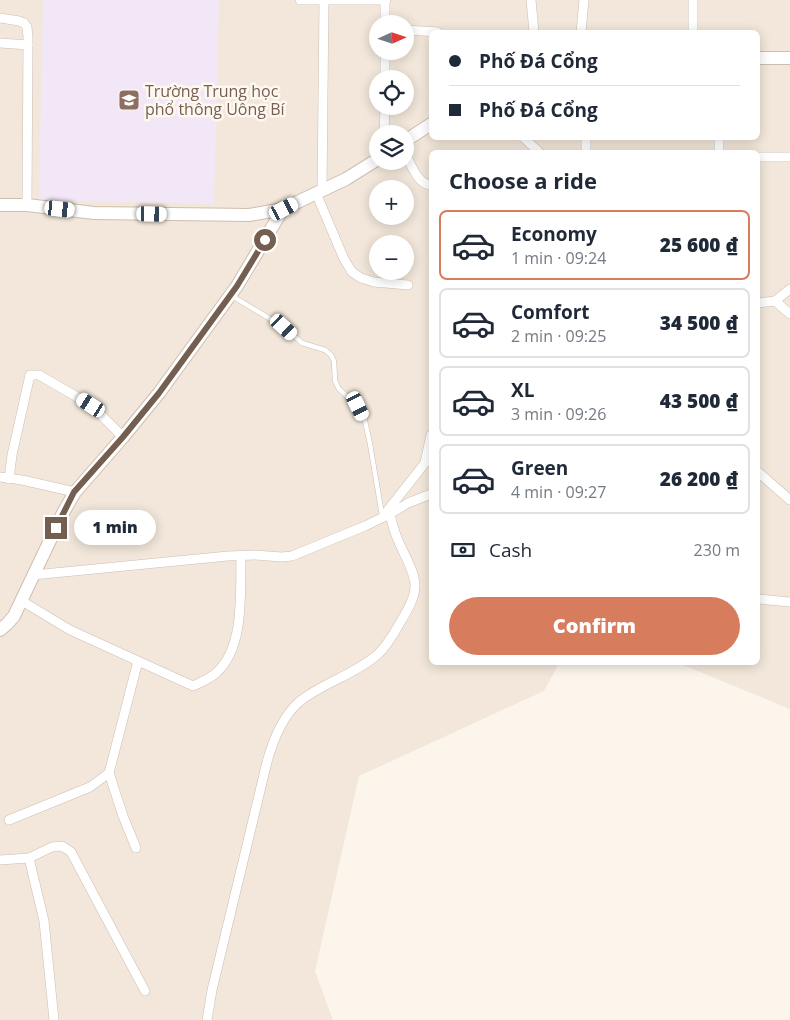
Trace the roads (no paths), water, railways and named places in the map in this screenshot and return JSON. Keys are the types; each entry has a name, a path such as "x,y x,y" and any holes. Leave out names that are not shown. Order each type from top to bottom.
{"street":[{"path":"300,0 386,0 385,15"},
{"path":"531,0 534,30"},
{"path":"581,30 584,0"},
{"path":"693,0 694,30"},
{"path":"324,1 319,192 344,260 352,272 361,278 374,282 408,285"},
{"path":"0,18 24,23 27,32 26,205"},
{"path":"414,31 429,31"},
{"path":"0,43 28,46"},
{"path":"760,58 790,58"},
{"path":"414,136 429,125"},
{"path":"526,140 537,150"},
{"path":"760,158 790,157"},
{"path":"0,205 26,205 94,213 249,215 284,209 369,164"},
{"path":"414,170 422,182 429,185"},
{"path":"0,630 14,616 74,492 159,393 231,296 284,209"},
{"path":"760,303 775,301 790,289"},
{"path":"775,301 790,314"},
{"path":"74,492 22,480 4,478 12,455 30,375 39,375 91,405 123,437"},
{"path":"386,516 428,461"},
{"path":"760,474 790,500"},
{"path":"33,575 200,558 292,556 364,526 408,503 429,495"},
{"path":"206,1020 225,934 273,742 282,724 299,702 378,654 396,630 414,592 415,584 412,574 386,516"},
{"path":"22,601 70,630 193,686 219,671 230,653 235,640 239,606 241,556"},
{"path":"760,599 790,602"},
{"path":"136,848 109,773 138,661"},
{"path":"9,820 90,786 109,773"},
{"path":"0,860 29,858 57,846 62,846 71,852 145,991"},
{"path":"29,858 44,921 54,1020"}],"lane":[{"path":"231,296 284,327 302,343 331,354 334,361 335,381 339,389 358,406 365,421 386,516"}],"place":[{"name":"Trường Trung học phổ thông Uông Bí","path":"129,100"}]}
